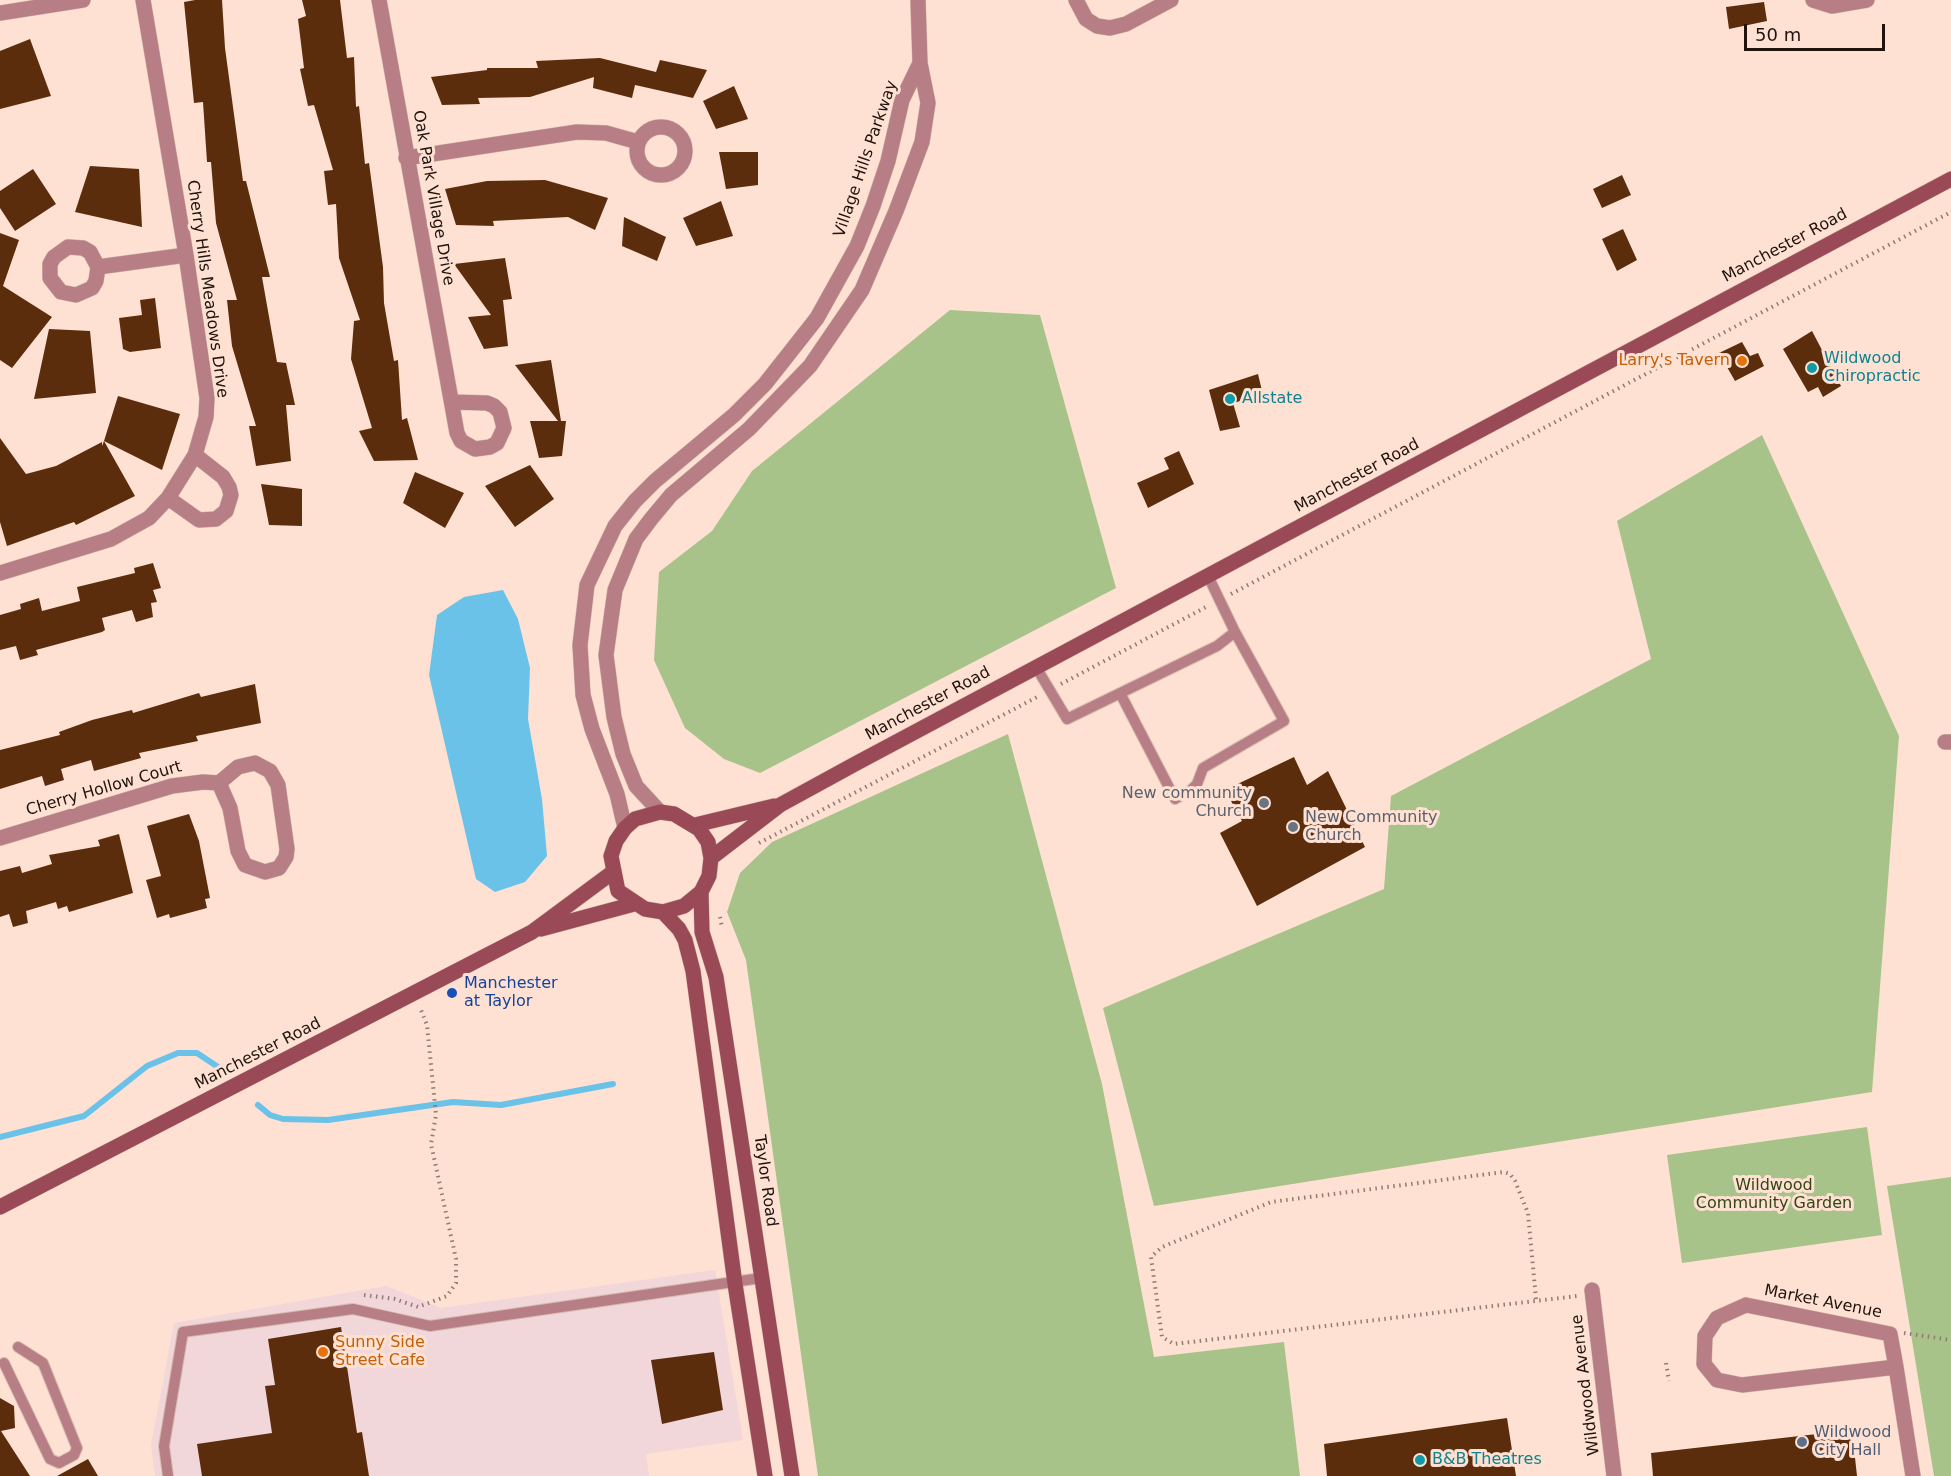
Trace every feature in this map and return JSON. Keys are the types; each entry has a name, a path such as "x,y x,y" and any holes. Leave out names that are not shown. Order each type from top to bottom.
{"street":[{"path":"0,13 83,0"},
{"name":"Cherry Hills Meadows Drive","path":"0,573 111,539 149,518 168,498 195,455 206,417 207,398 186,255 142,0"},
{"name":"Oak Park Village Drive","path":"379,0 452,402"},
{"name":"Village Hills Parkway","path":"660,812 636,786 623,754 614,717 606,655 610,612 624,562 636,539 671,495 749,429 810,366 862,290 896,212 922,142 928,103 920,63 918,0"},
{"path":"1076,0 1086,19 1097,26 1110,28 1126,24 1171,0"},
{"path":"1813,0 1832,6 1867,0"},
{"name":"Village Hills Parkway","path":"625,828 617,794 592,729 583,695 580,670 582,621 587,585 615,526 657,480 734,415 765,384 817,318 857,246 888,161 902,100 920,63"},
{"path":"406,158 576,132 606,133 638,141"},
{"name":"Manchester Road","path":"711,858 780,805 1951,179"},
{"path":"98,267 186,255"},
{"path":"168,498 199,519 216,519 226,511 230,504 229,487 223,477 195,455"},
{"path":"657,480 671,495"},
{"path":"247,764 264,766 275,777 287,849 286,857 279,868 265,872 249,869 245,865 238,851 230,808 219,783 247,764"},
{"name":"Cherry Hollow Court","path":"0,838 172,786 219,783"},
{"name":"Manchester Road","path":"695,825 780,805"},
{"path":"660,812 674,814 695,825 708,842 711,858 709,876 701,892 684,906 663,912 645,909 634,904 618,891 611,856 616,841 635,819 660,812"},
{"name":"Manchester Road","path":"0,1208 532,932 613,872"},
{"name":"Taylor Road","path":"701,892 702,932 716,977 792,1476"},
{"name":"Manchester Road","path":"532,932 634,904"},
{"path":"663,912 679,929 685,940 693,971 735,1284 765,1476"},
{"name":"Wildwood Avenue","path":"1593,1290 1614,1476"},
{"name":"Market Avenue","path":"1896,1367 1742,1385 1717,1380 1704,1364 1705,1336 1717,1318 1746,1305 1890,1334 1896,1367 1913,1476"}],"lane":[{"path":"1120,693 1175,799 1191,790 1203,768 1284,721 1235,632 1208,576"},
{"path":"1036,667 1067,719 1217,646 1235,632"},
{"path":"168,1476 164,1446 183,1332 352,1309 430,1326 735,1284 761,1278"},
{"path":"4,1363 50,1459 58,1462 74,1455 77,1448 43,1363 18,1347"}],"path":[{"path":"754,845 1402,506 1951,212"},
{"path":"718,908 722,927"},
{"path":"352,1309 354,1295 380,1296 418,1307 447,1296 456,1283 456,1259 431,1143 436,1115 427,1025 421,1010"},
{"path":"1536,1299 1527,1213 1515,1181 1510,1174 1504,1172 1271,1202 1162,1247 1151,1257 1162,1337 1174,1344 1577,1294 1578,1302"},
{"path":"1890,1334 1917,1334 1951,1340"},
{"path":"1666,1363 1669,1381"}],"shaded area":[{"path":"715,1270 743,1440 646,1454 649,1476 155,1476 151,1445 174,1323 386,1286 441,1308"}],"green space":[{"path":"950,310 1040,315 1116,588 760,773 724,759 685,728 654,660 659,572 712,531 752,471"},
{"path":"1762,435 1899,736 1872,1092 1154,1206 1103,1008 1384,889 1391,796 1651,659 1617,521"},
{"path":"1008,734 1102,1084 1154,1357 1284,1342 1300,1476 818,1476 746,960 727,912 740,873 772,842"},
{"name":"Wildwood Community Garden","path":"1867,1127 1882,1235 1682,1263 1667,1155"},
{"path":"1951,1177 1951,1476 1934,1476 1887,1186"}],"water":[{"path":"503,590 518,619 530,668 528,719 542,799 547,856 525,882 495,892 476,879 429,675 437,615 464,597"}],"building":[{"path":"222,0 225,48 243,181 246,181 270,277 262,277 277,362 286,363 295,405 286,405 291,461 256,466 249,426 256,426 232,346 227,300 237,300 216,223 211,162 207,162 203,102 194,103 184,2"},
{"path":"302,0 340,0 347,58 354,57 356,107 359,106 365,164 369,163 383,267 384,303 394,361 398,360 402,420 407,418 418,460 374,461 359,431 372,428 351,359 354,321 360,320 339,258 336,204 328,205 324,171 333,170 314,105 308,106 300,69 304,68 298,19 306,16"},
{"path":"1764,2 1767,21 1729,29 1726,7"},
{"path":"30,39 51,96 0,109 0,51"},
{"path":"600,58 656,72 660,60 707,70 693,98 635,85 632,98 593,88 594,77 530,97 478,98 480,104 442,105 431,77 487,70 487,68 538,68 536,61"},
{"path":"734,86 748,119 716,129 703,101"},
{"path":"719,152 758,152 758,185 726,189"},
{"path":"90,166 139,169 142,227 75,212"},
{"path":"33,169 56,204 15,231 0,208 0,191"},
{"path":"1622,175 1631,195 1602,208 1593,189"},
{"path":"545,180 608,198 595,230 568,217 493,221 494,226 456,225 445,189 487,181"},
{"path":"721,201 733,236 696,246 683,218"},
{"path":"624,217 666,237 657,261 622,246"},
{"path":"1623,229 1637,260 1617,271 1602,239"},
{"path":"0,233 19,240 3,286 52,317 12,368 0,360"},
{"path":"505,258 512,299 503,300 508,346 484,349 468,317 491,315 454,264"},
{"path":"155,298 161,348 130,352 123,349 119,318 142,315 140,300"},
{"path":"49,329 90,331 96,393 34,399"},
{"name":"Wildwood Chiropractic","path":"1812,331 1841,386 1823,397 1818,387 1808,392 1783,349"},
{"name":"Larry's Tavern","path":"1742,342 1750,356 1758,353 1764,366 1735,381 1719,353"},
{"path":"551,360 561,421 566,421 562,456 539,458 530,421 558,421 515,365"},
{"name":"Allstate","path":"1258,374 1263,395 1233,403 1240,427 1220,431 1209,390"},
{"path":"118,396 180,414 162,470 104,441"},
{"path":"0,438 26,474 56,466 102,442 102,446 104,441 135,496 76,525 74,522 7,546 0,522"},
{"path":"1179,451 1194,484 1148,508 1137,483 1169,469 1164,458"},
{"path":"530,465 554,499 515,527 485,486"},
{"path":"415,472 464,493 445,528 403,503"},
{"path":"261,484 302,489 302,526 269,525"},
{"path":"153,563 161,588 153,590 157,602 151,603 153,617 136,622 132,610 102,618 105,630 102,632 36,650 38,655 20,660 16,646 0,650 0,615 21,609 20,604 39,598 42,611 80,601 77,587 135,573 134,568"},
{"path":"255,684 261,723 196,736 198,741 139,753 141,758 94,771 91,760 61,769 64,780 45,786 42,776 0,789 0,750 60,735 59,732 92,720 132,710 133,713 199,693 201,697"},
{"name":"New Community Church","path":"1294,757 1307,785 1328,771 1365,847 1257,906 1220,833 1242,821 1225,790"},
{"path":"189,814 199,841 210,898 205,899 207,908 170,918 169,914 157,918 146,880 161,876 147,826"},
{"path":"119,834 133,893 69,912 67,906 58,909 56,902 26,911 28,923 13,927 9,914 0,917 0,871 20,866 22,873 52,864 49,855 100,846 98,840"},
{"path":"341,1327 357,1433 362,1432 369,1476 202,1476 197,1444 272,1433 265,1386 275,1385 268,1339"},
{"path":"714,1352 723,1410 662,1424 651,1360"},
{"path":"0,1398 14,1406 15,1428 1,1431 30,1476 0,1476"},
{"name":"B&B Theatres","path":"1507,1418 1516,1476 1327,1476 1324,1444"},
{"name":"Wildwood City Hall","path":"1852,1430 1857,1476 1653,1476 1651,1453"},
{"path":"88,1459 98,1476 57,1476"}],"waterway":[{"path":"0,1137 84,1116 147,1066 178,1053 197,1053 218,1067"},
{"path":"258,1105 270,1115 283,1119 328,1120 453,1102 501,1105 613,1084"}],"place":[{"name":"Larry's Tavern","path":"1742,361"},
{"name":"Wildwood Chiropractic","path":"1812,368"},
{"name":"Allstate","path":"1230,399"},
{"name":"New community Church","path":"1264,803"},
{"name":"New Community Church","path":"1293,827"},
{"name":"Manchester at Taylor","path":"452,993"},
{"name":"Sunny Side Street Cafe","path":"323,1352"},
{"name":"Wildwood City Hall","path":"1802,1442"},
{"name":"B&B Theatres","path":"1420,1460"}]}
